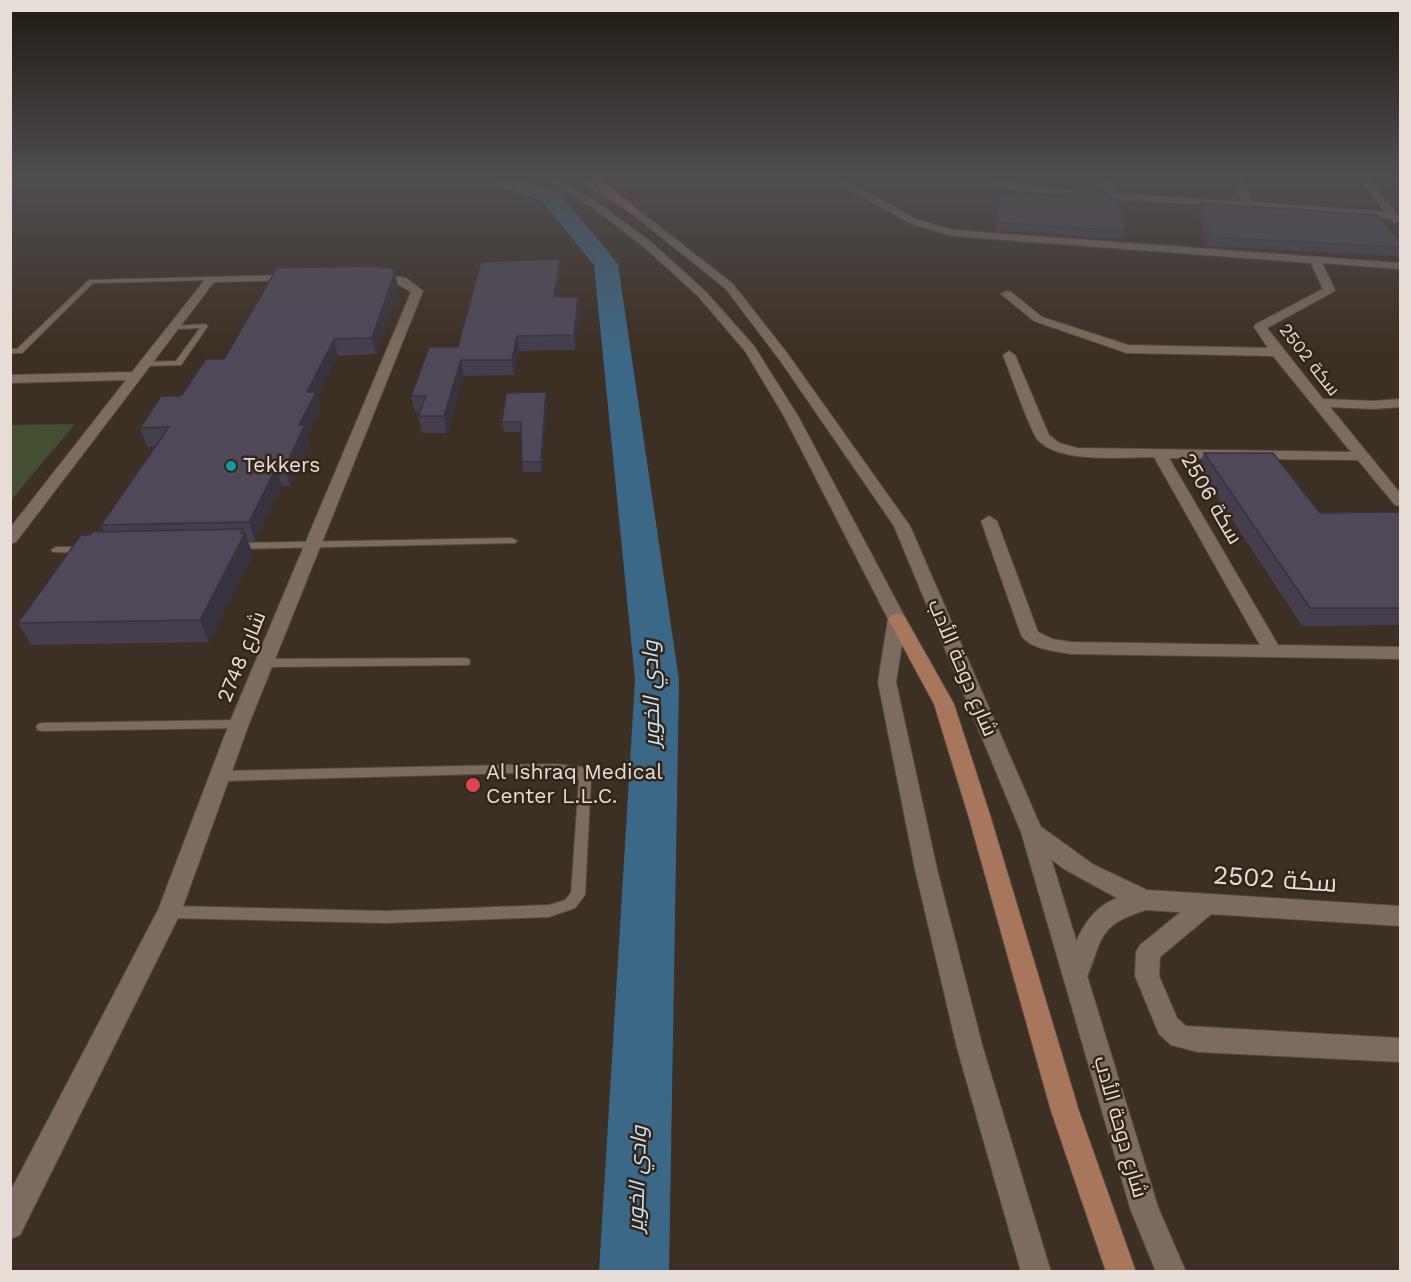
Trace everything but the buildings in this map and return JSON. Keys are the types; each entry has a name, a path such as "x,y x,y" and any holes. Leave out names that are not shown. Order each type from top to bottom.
{"main road":[{"path":"897,620 944,704 980,818 1065,1111 1121,1272"}],"street":[{"name":"شارع دوحة الأدب","path":"636,237 702,294 750,349 791,416 897,620 887,682 926,869 970,1048 1036,1272"},
{"name":"شارع دوحة الأدب","path":"669,237 729,286 783,356 902,526 1032,832 1144,1208 1171,1272"},
{"path":"1003,237 1401,266"},
{"name":"2502 سكة","path":"1315,260 1329,290 1260,327 1277,352 1401,502"},
{"name":"شارع 2748","path":"10,1225 44,1154 169,912 239,724 417,291 411,284 393,278 349,276"},
{"path":"10,538 211,279 315,277"},
{"path":"1007,294 1038,319 1127,349 1277,352"},
{"path":"1009,355 1043,437 1054,446 1077,452 1159,453"},
{"path":"10,379 136,376"},
{"path":"1320,403 1373,405 1401,403"},
{"name":"سكة 2506","path":"1159,453 1362,456"},
{"name":"سكة 2506","path":"1159,453 1272,650"},
{"path":"988,521 1030,635 1048,644 1071,648 1401,653"},
{"path":"1032,832 1084,872 1113,888 1146,900"},
{"path":"1076,974 1087,944 1097,927 1116,909 1146,900"},
{"name":"سكة 2502","path":"1146,900 1401,916"},
{"path":"1208,904 1148,952 1146,976 1168,1026 1180,1037 1198,1040 1401,1050"}],"lane":[{"path":"10,351 19,351 91,281 211,279"},
{"path":"147,364 178,363 205,326 176,327"},
{"path":"220,546 512,541"},
{"path":"56,550 91,549"},
{"path":"264,663 465,662"},
{"path":"42,728 239,724"},
{"path":"169,912 386,917 549,911 570,904 578,895 585,778 578,770 544,768 220,776"}],"green space":[{"path":"75,424 11,500 11,425"}],"waterway":[{"name":"وادي الخوير","path":"584,237 606,264 657,680 634,1272"}],"place":[{"name":"Tekkers","path":"231,466"},
{"name":"Al Ishraq Medical Center L.L.C.","path":"473,785"}]}
